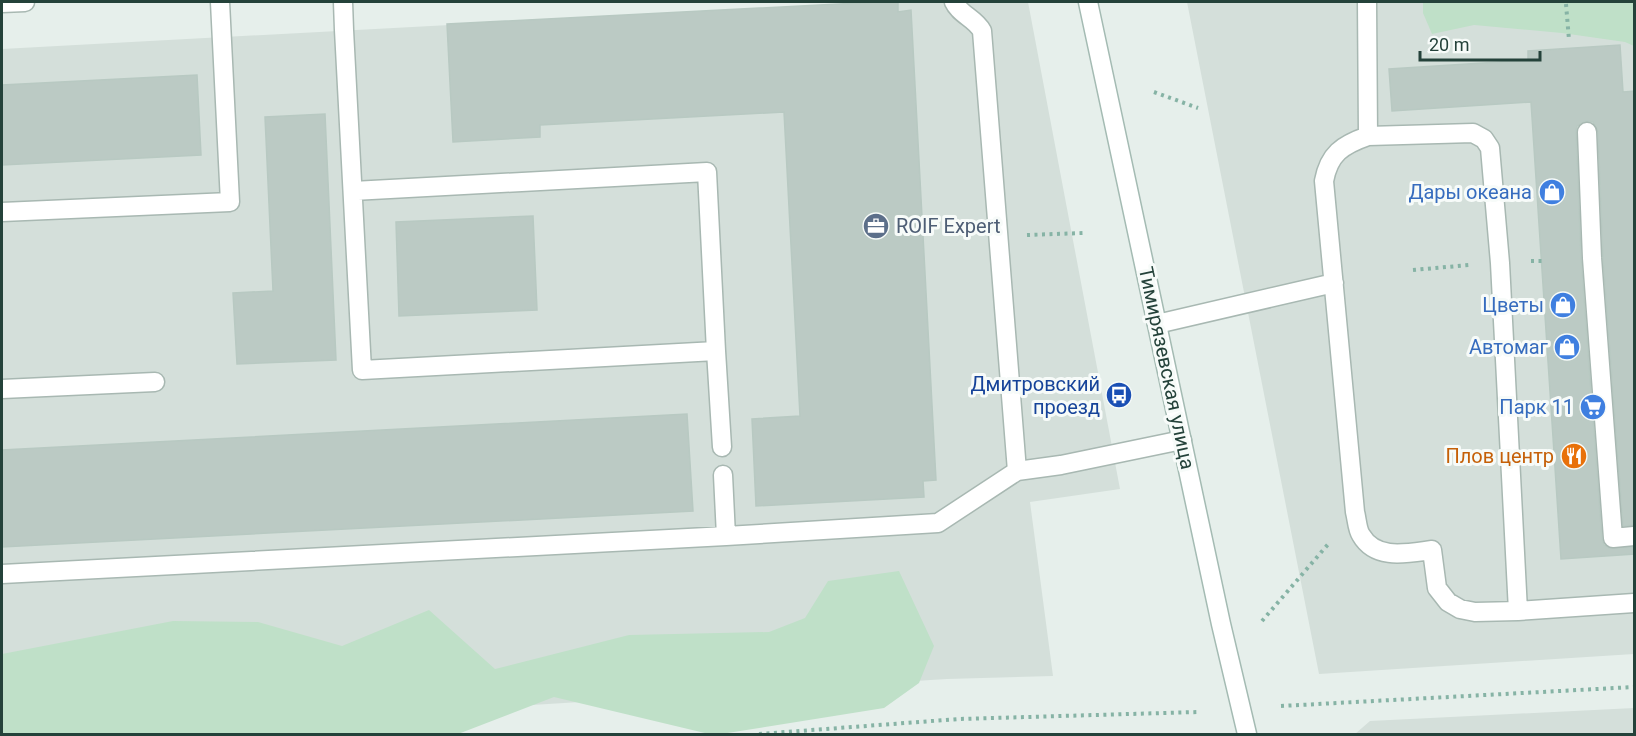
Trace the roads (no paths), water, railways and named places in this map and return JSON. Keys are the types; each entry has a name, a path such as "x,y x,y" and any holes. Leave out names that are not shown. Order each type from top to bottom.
{"main road":[{"path":"2,3 25,2"},
{"path":"2,212 230,202 220,2"},
{"path":"343,2 362,370 716,351"},
{"path":"954,2 960,11 975,21 981,31 1017,471"},
{"name":"Тимирязевская улица","path":"1088,2 1247,735"},
{"path":"1367,2 1368,136"},
{"path":"1587,132 1592,258 1613,538 1635,536"},
{"path":"1518,611 1500,263 1490,148 1484,139 1473,133 1368,136 1343,147 1327,166 1324,181 1355,512 1361,535 1375,549 1393,554 1432,550 1437,588 1448,602 1460,609 1475,612 1518,611 1635,603"},
{"path":"353,191 707,172 722,447"},
{"path":"1157,324 1334,283"},
{"path":"2,389 155,382"},
{"path":"2,574 938,523 1017,471 1061,465 1182,440"},
{"path":"723,475 726,536"}],"place":[{"name":"Дары океана","path":"1552,192"},
{"name":"ROIF Expert","path":"876,226"},
{"name":"Цветы","path":"1563,305"},
{"name":"Автомаг","path":"1567,347"},
{"name":"Дмитровский проезд","path":"1119,395"},
{"name":"Парк 11","path":"1593,407"},
{"name":"Плов центр","path":"1574,456"}]}
